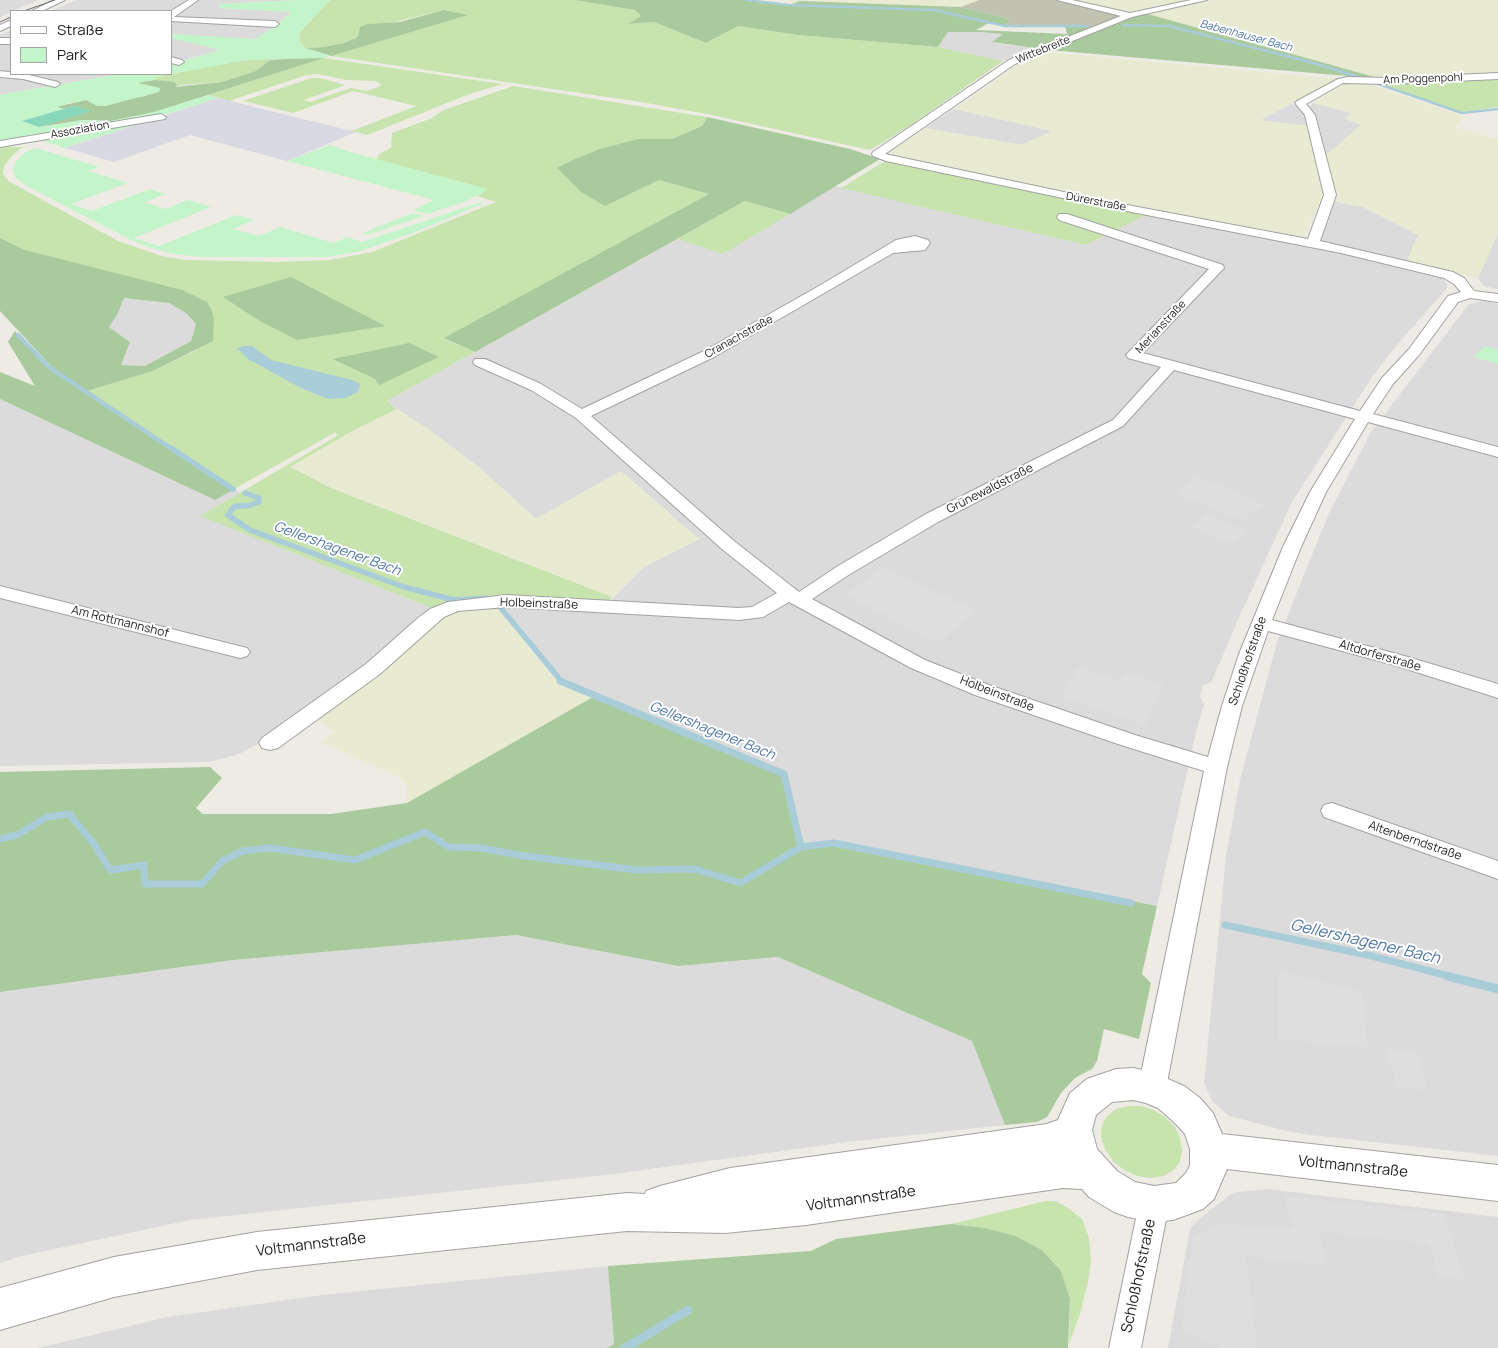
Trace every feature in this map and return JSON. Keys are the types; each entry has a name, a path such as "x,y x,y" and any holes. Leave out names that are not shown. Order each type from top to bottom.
{"street":[{"path":"38,10 61,0"},
{"path":"172,16 194,0"},
{"path":"1061,0 1130,15"},
{"name":"Wittebreite","path":"879,156 877,154 1012,62 1130,15 1203,0"},
{"path":"172,17 275,24"},
{"path":"22,75 55,84"},
{"name":"Am Poggenpohl","path":"1313,243 1330,195 1310,115 1300,104 1341,81 1348,80 1389,81 1498,76"},
{"name":"Assoziation","path":"0,144 161,117"},
{"name":"Dürerstraße","path":"879,156 1106,204 1313,243 1448,275 1459,281 1470,294"},
{"name":"Merianstraße","path":"1063,217 1218,268 1133,355 1364,416"},
{"name":"Cranachstraße","path":"581,415 709,354 892,249"},
{"path":"1470,294 1498,298"},
{"name":"Schloßhofstraße","path":"1152,1088 1216,767 1232,706 1261,623 1308,512 1332,467 1364,416 1387,381 1414,352 1453,299 1470,294"},
{"name":"Holbeinstraße","path":"480,362 536,387 581,415 728,545 794,597 879,644 918,664 982,690 1128,740 1216,767"},
{"name":"Grünewaldstraße","path":"794,597 932,518 1118,423 1170,366"},
{"path":"1364,416 1498,452"},
{"name":"Am Rottmannshof","path":"0,592 240,652"},
{"name":"Holbeinstraße","path":"270,743 373,668 425,622 455,606 506,601 738,614 756,613 794,597"},
{"name":"Altdorferstraße","path":"1261,623 1401,661 1498,691"},
{"name":"Altenberndstraße","path":"1332,811 1498,870"},
{"path":"1133,1084 1152,1088 1171,1096 1187,1110 1200,1125 1209,1149 1209,1166 1200,1186 1189,1196 1172,1202 1154,1204 1122,1196 1103,1184 1082,1159 1074,1130 1076,1119 1083,1104 1100,1090 1116,1085 1133,1084"},
{"name":"Voltmannstraße","path":"627,1212 730,1186 1050,1141 1074,1130"},
{"name":"Voltmannstraße","path":"1209,1149 1253,1156 1498,1183"},
{"name":"Voltmannstraße","path":"0,1309 114,1277 257,1251 627,1212 725,1214 806,1207 1063,1170 1077,1170 1093,1174"},
{"name":"Schloßhofstraße","path":"1124,1348 1154,1204"}],"shaded area":[{"path":"0,0 38,0 16,10 10,10 10,13 0,17"},
{"path":"76,0 301,0 220,4 218,8 292,12 276,26 255,39 172,35 172,10 53,10"},
{"path":"790,0 979,0 960,7 800,1 794,4"},
{"path":"979,0 1056,0 1117,13 1121,16 1096,26 1006,26 1010,19 960,7"},
{"path":"1068,0 1191,0 1127,12"},
{"path":"1213,0 1498,0 1498,74 1382,79 1144,13"},
{"path":"10,30 10,75 113,75 0,95 0,35"},
{"path":"948,32 1004,34 993,43 1035,48 1003,61 938,47"},
{"path":"172,38 223,49 172,64"},
{"path":"1045,52 1340,79 1260,120 1308,126 1325,189 1304,237 1113,202 899,157 893,154 893,149 925,128 1022,145 1052,131 954,109 1020,64"},
{"path":"1347,82 1362,82 1466,117 1454,127 1498,139 1498,233 1478,278 1407,261 1418,235 1363,207 1332,201 1337,195 1336,189 1324,157 1361,125 1346,119 1351,112 1313,103"},
{"path":"218,98 356,132 287,161 190,135 114,162 65,148"},
{"path":"1313,103 1351,113 1346,118 1361,125 1324,157 1308,109"},
{"path":"1291,104 1297,105 1307,115 1308,126 1259,121"},
{"path":"954,109 1053,131 1022,145 925,128"},
{"path":"835,186 1086,245 1146,215 1319,248 1435,275 1444,279 1448,287 1395,347 1372,377 1292,502 1211,683 1203,685 1200,696 1204,705 1196,732 1157,906 833,841 803,844 786,773 563,681 503,606 602,609 644,567 698,539 621,471 536,519 480,468 387,401 678,239 723,254"},
{"path":"1332,201 1363,207 1418,235 1407,261 1321,242 1317,238"},
{"path":"1498,233 1498,289 1484,286 1478,278"},
{"path":"124,298 169,303 186,313 196,324 191,341 145,366 120,365 130,342 109,327 117,315"},
{"path":"1483,301 1498,304 1498,1156 1287,1131 1229,1116 1212,1101 1204,1083 1226,856 1240,780 1277,642 1329,513 1371,432 1469,304"},
{"path":"0,399 215,500 234,489 239,491 239,494 201,516 434,609 284,730 239,754 209,762 0,766"},
{"path":"397,409 430,430 480,468 536,519 621,471 699,539 644,567 612,597 331,488 289,467 356,429"},
{"path":"1197,476 1263,504 1242,521 1175,493"},
{"path":"1208,514 1247,531 1231,544 1192,527"},
{"path":"884,567 976,611 938,642 845,595"},
{"path":"473,608 497,608 558,683 593,697 407,803 406,785 401,778 321,742 335,731 314,720 437,621"},
{"path":"1078,667 1120,680 1124,672 1164,685 1145,725 1061,697"},
{"path":"516,935 678,966 778,957 972,1041 1005,1125 847,1142 614,1174 190,1220 22,1256 0,1263 0,992 233,960"},
{"path":"1279,971 1362,992 1368,1047 1278,1039"},
{"path":"1386,1050 1417,1053 1428,1091 1397,1087"},
{"path":"1267,1189 1498,1217 1498,1348 1168,1348 1190,1229 1228,1196 1237,1192"},
{"path":"1284,1196 1445,1214 1464,1279 1438,1276 1429,1244 1320,1231 1326,1265 1246,1256 1257,1348 1223,1348 1181,1331 1193,1236 1221,1224 1293,1229"},
{"path":"608,1266 614,1344 607,1348 38,1348 168,1317 322,1295"}],"green space":[{"path":"330,0 574,0 635,10 642,16 629,24 654,22 706,43 738,26 798,35 938,47 1003,61 908,127 870,150 707,114 641,102 331,56 466,15 444,10 386,24 344,43 305,48 299,40 300,32"},
{"path":"330,0 300,32 299,40 305,48 331,56 324,58 247,60 172,74 172,64 221,50 172,38 173,34 255,39 276,26 292,12 218,8 220,4"},
{"path":"574,0 752,0 789,5 800,1 960,7 1010,19 1006,26 989,23 976,30 1067,34 1065,26 1096,26 1035,48 992,42 1003,34 980,32 948,32 938,47 798,35 738,26 706,43 654,22 628,24 641,16 635,10"},
{"path":"444,10 468,15 331,56 305,48 344,43 358,37 360,27 368,24 400,22"},
{"path":"1144,13 1382,79 1049,50"},
{"path":"310,57 324,58 148,114 111,121 83,120 39,127 90,111 74,106 64,109 56,107 86,100 98,106 105,106 127,99 146,96 148,85 138,84 141,81 174,82 177,85 175,87 222,82 256,71 270,60"},
{"path":"276,58 270,60 256,71 222,82 180,85 170,89 163,81 155,80 156,77 228,62"},
{"path":"324,58 502,84 467,95 367,135 352,131 416,106 353,91 293,113 243,101 311,78 320,78 345,85 304,100 310,102 351,88 366,91 379,87 381,84 375,81 347,80 318,74 307,75 229,101 208,95"},
{"path":"113,75 165,75 156,77 155,80 137,83 160,88 159,92 105,106 98,106 86,100 69,103 57,107 64,109 23,121 41,127 83,120 111,121 158,111 208,95 218,98 171,113 0,142 0,95"},
{"path":"1498,78 1498,107 1461,112 1374,82"},
{"path":"513,86 707,117 702,126 672,139 638,139 605,206 659,180 709,194 445,339 475,352 387,401 397,409 356,429 290,467 331,488 612,597 602,609 503,606 473,608 456,613 434,609 200,516 337,436 336,432 234,489 87,391 153,371 197,350 214,321 101,271 25,250 0,238 0,147 22,147 4,166 3,174 8,181 118,241 161,256 185,260 277,262 330,260 372,252 496,202 477,196 487,189 376,160 379,154 391,148 392,133 432,118 444,110"},
{"path":"74,106 91,111 39,127 22,121"},
{"path":"707,117 850,149 880,159 790,214 745,201 475,352 444,338 709,194 659,180 605,206 581,192 557,168 600,149 638,139 672,139 702,126"},
{"path":"148,121 64,148 41,140 44,139"},
{"path":"330,145 488,189 467,201 427,214 413,210 434,200 287,161"},
{"path":"36,148 99,167 88,171 128,183 71,204 92,211 150,189 166,194 145,202 165,209 188,200 211,207 134,238 159,246 237,215 254,220 233,229 259,236 280,227 334,243 347,237 362,242 481,202 482,204 413,233 357,252 327,257 199,257 175,254 151,248 129,239 25,185 15,177 13,169 15,163 25,152"},
{"path":"891,161 1146,215 1086,245 841,188 882,163"},
{"path":"745,201 790,214 723,254 678,239"},
{"path":"412,213 424,216 367,235 363,233"},
{"path":"0,238 25,250 182,290 207,302 212,311 214,321 213,341 153,371 87,391 53,368 0,311","holes":["124,298 169,303 186,313 196,324 191,341 145,366 121,365 130,342 109,327 117,315"]},
{"path":"291,277 385,326 297,340 260,321 223,297"},
{"path":"15,331 47,368 233,490 215,500 0,399 0,372 35,386 8,342"},
{"path":"409,343 439,357 379,385 375,379 333,359"},
{"path":"1484,346 1498,350 1498,364 1474,357"},
{"path":"593,697 788,779 803,844 833,841 1157,906 1142,974 1151,983 1139,1039 1104,1029 1097,1061 1092,1069 1075,1078 1061,1093 1047,1117 1037,1122 1005,1125 972,1041 778,957 678,966 516,935 233,960 0,992 0,772 210,767 222,778 196,808 203,814 331,814 407,803"},
{"path":"1128,1106 1141,1106 1153,1110 1165,1117 1175,1127 1180,1138 1182,1150 1180,1161 1174,1170 1164,1176 1151,1178 1137,1176 1124,1170 1113,1161 1105,1149 1101,1137 1102,1125 1107,1116 1116,1109"},
{"path":"1046,1201 1055,1201 1067,1207 1082,1219 1089,1238 1091,1260 1088,1282 1080,1314 1069,1344 1070,1299 1061,1271 1042,1250 1016,1236 985,1228 951,1224"},
{"path":"951,1224 985,1228 1016,1236 1042,1250 1061,1271 1070,1299 1068,1348 607,1348 614,1344 608,1266 811,1251 836,1239"}],"water":[{"path":"252,346 271,360 352,380 360,384 358,392 345,398 328,399 301,388 248,359 237,348"}],"waterway":[{"name":"Babenhauser Bach","path":"747,0 788,5 934,10 1005,26 1088,26"},
{"name":"Babenhauser Bach","path":"1123,25 1169,26 1310,62 1362,78"},
{"name":"Babenhauser Bach","path":"1373,82 1462,113 1498,109"},
{"name":"Gellershagener Bach","path":"18,335 49,367 172,449"},
{"name":"Gellershagener Bach","path":"171,448 233,489"},
{"name":"Gellershagener Bach","path":"245,493 259,498 259,502 248,506 235,506 228,515 250,530 404,587 454,600 487,598"},
{"name":"Gellershagener Bach","path":"500,607 562,682"},
{"name":"Gellershagener Bach","path":"562,682 784,774 801,847"},
{"path":"0,839 17,835 47,817 69,814 94,844 110,870 144,865 145,884 202,884 222,861 243,851 270,848 355,860 425,832 449,847 482,848 524,856 637,870 695,869 740,883 801,847"},
{"name":"Gellershagener Bach","path":"801,847 834,843 1131,903"},
{"name":"Gellershagener Bach","path":"1225,925 1372,956 1452,977"},
{"name":"Gellershagener Bach","path":"1447,976 1498,989"},
{"path":"625,1348 688,1310"}],"tram line":[{"path":"27,10 55,0"},
{"path":"0,22 10,17"}]}
